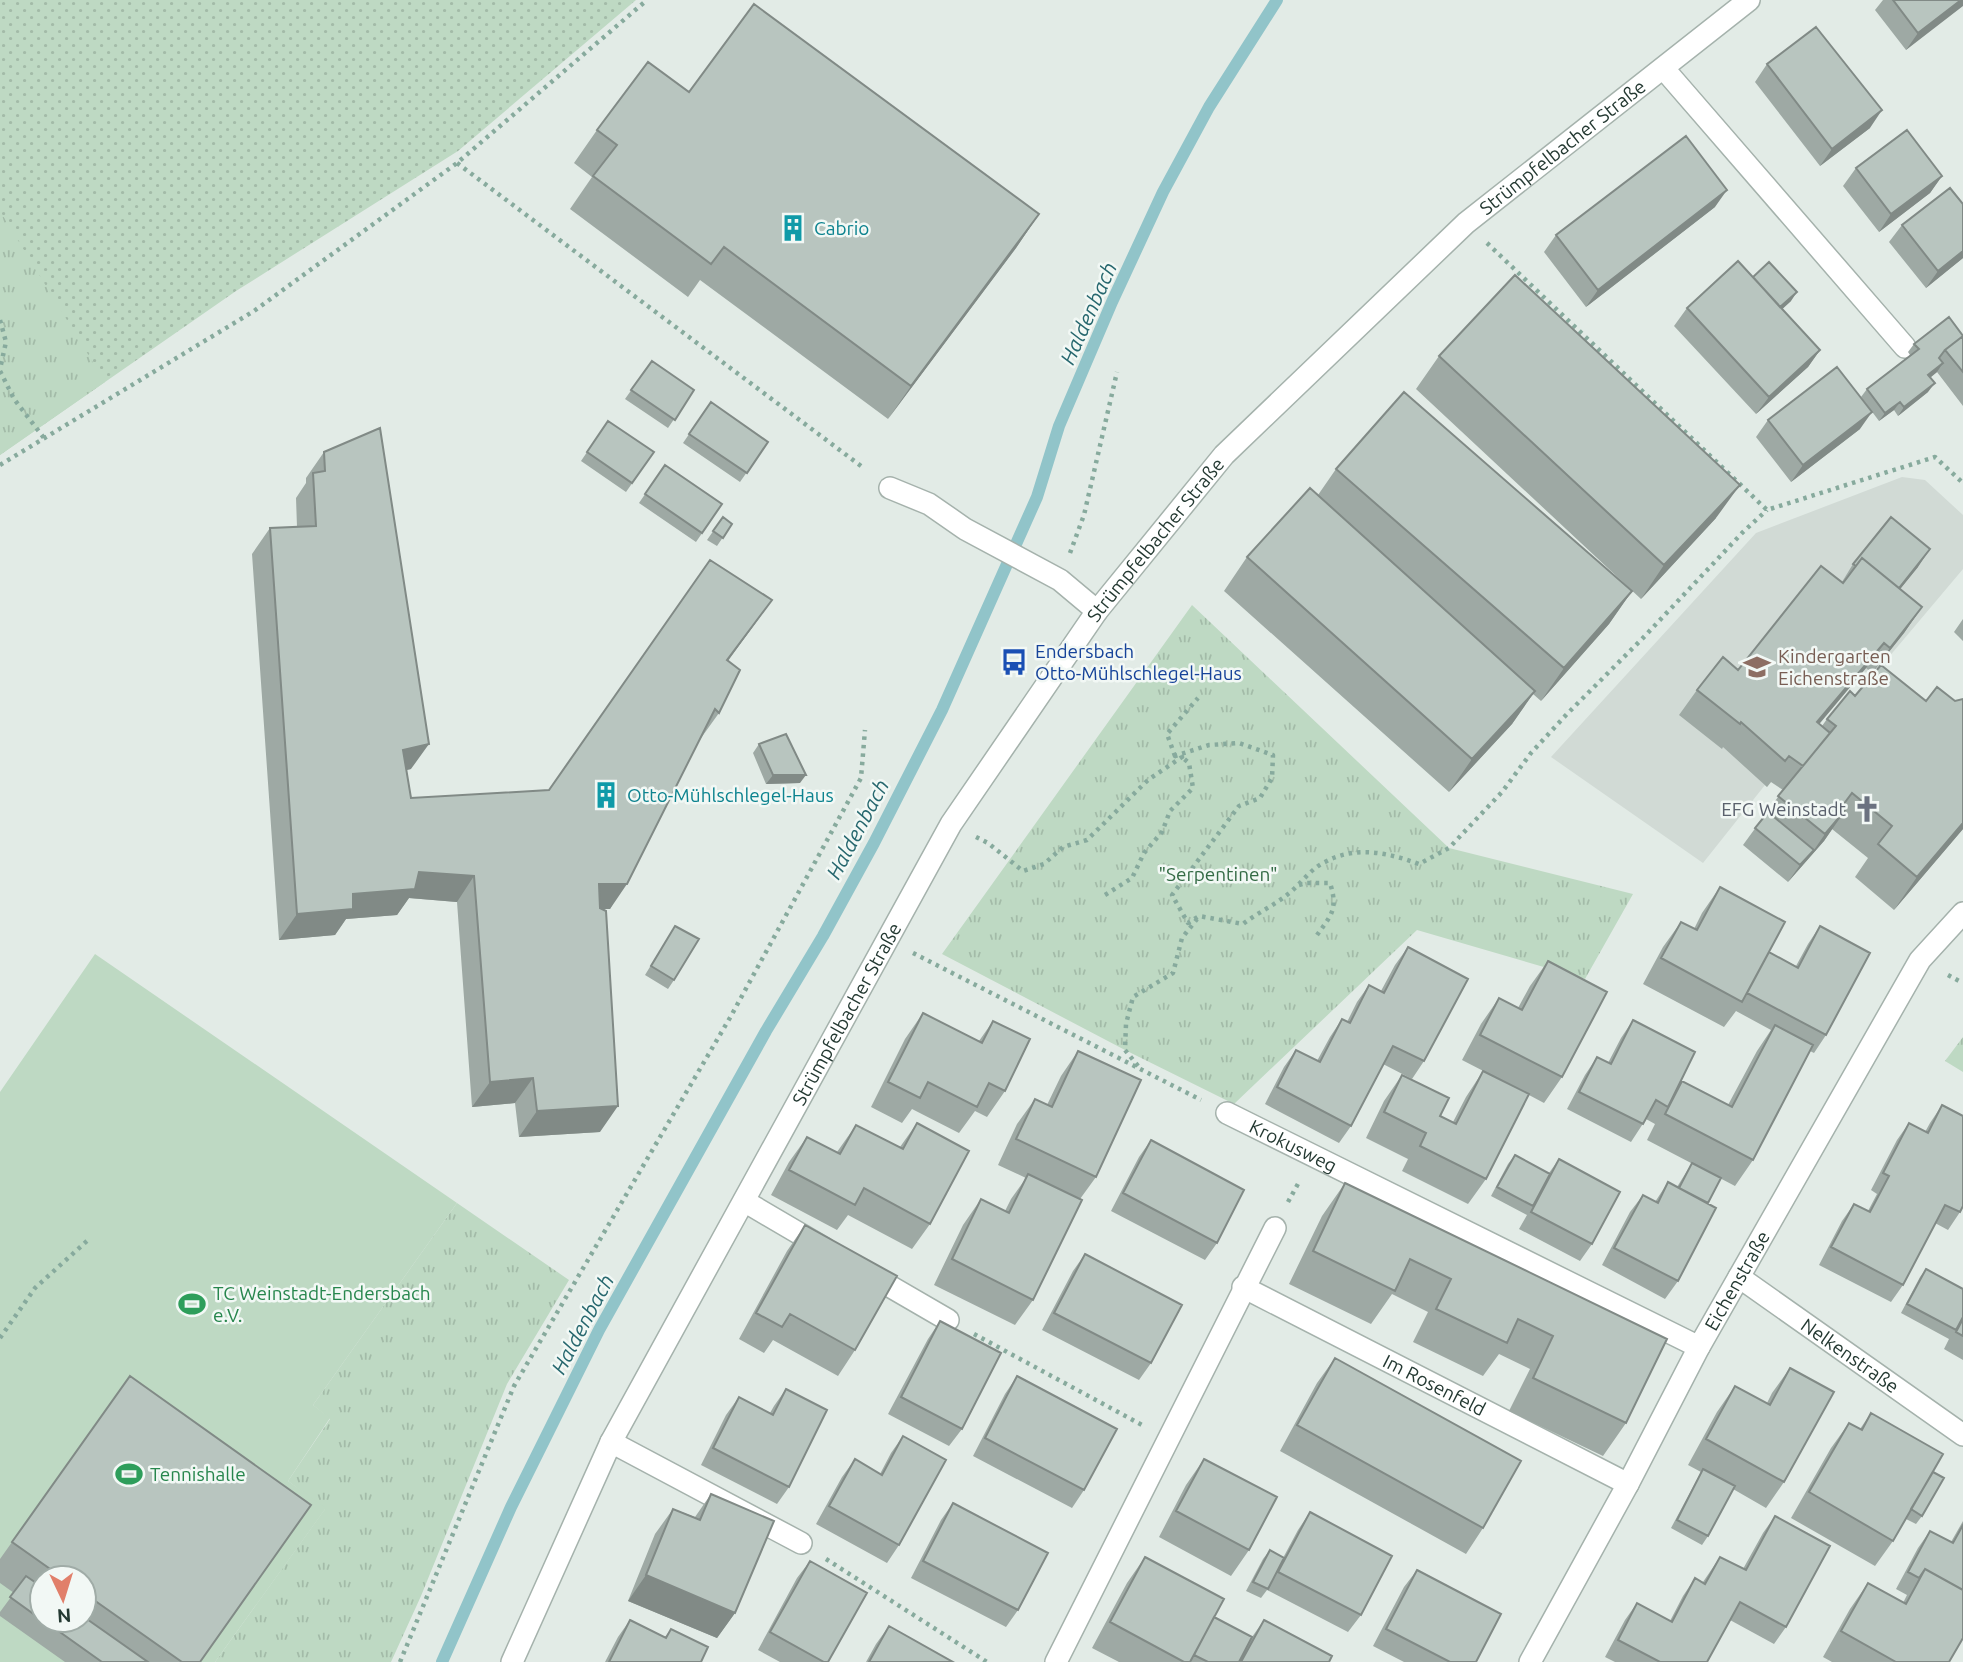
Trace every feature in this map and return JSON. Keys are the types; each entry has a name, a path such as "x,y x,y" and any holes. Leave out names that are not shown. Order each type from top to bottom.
{"street":[{"name":"Strümpfelbacher Straße","path":"512,1662 611,1442 951,824 1097,611 1224,455 1466,223 1749,0"},
{"name":"Strümpfelbacher Straße","path":"1664,69 1905,347"},
{"path":"890,488 929,504 965,529 1051,575 1097,611"},
{"name":"Eichenstraße","path":"1530,1662 1628,1484 1699,1347 1920,960 1963,913"},
{"name":"Krokusweg","path":"1227,1113 1699,1347"},
{"path":"744,1201 948,1320"},
{"path":"1057,1662 1243,1287 1275,1228"},
{"name":"Nelkenstraße","path":"1739,1277 1963,1435"},
{"name":"Im Rosenfeld","path":"1243,1287 1628,1484"},
{"path":"611,1442 801,1543"}],"path":[{"path":"0,464 254,311 457,163 647,0"},
{"path":"457,163 890,488"},
{"path":"1466,223 1767,510"},
{"path":"0,320 6,342 0,370 13,399 44,438"},
{"path":"1051,575 1084,515 1117,372"},
{"path":"1175,757 1209,746 1239,743 1273,755 1272,778 1260,798 1239,806 1172,895 1188,923 1199,916 1243,923 1288,894 1325,861 1343,855 1372,851 1391,854 1419,864 1449,848 1502,792 1531,753 1767,510 1935,457 1963,483"},
{"path":"1175,757 1167,734 1198,698"},
{"path":"400,1662 514,1386 731,1016 861,778 865,730"},
{"path":"1104,895 1132,877 1144,853 1162,832 1170,811 1193,788 1189,763 1182,757 1175,757"},
{"path":"951,824 988,843 1023,871 1044,864 1063,846 1087,840 1148,780 1182,757"},
{"path":"1295,887 1306,883 1330,883 1335,902 1334,913 1315,938"},
{"path":"1140,1069 1125,1050 1126,1024 1133,998 1173,973 1182,938 1199,916"},
{"name":"Krokusweg","path":"887,940 1227,1113"},
{"path":"1275,1228 1313,1156"},
{"path":"0,1338 36,1289 88,1240"},
{"path":"948,1320 1125,1415"},
{"path":"801,1543 987,1662"}],"shaded area":[{"name":"Kindergarten Eichenstraße","path":"1902,477 1925,480 1963,515 1963,569 1872,677 1864,671 1767,787 1765,785 1703,863 1551,757 1756,533"}],"green space":[{"path":"0,0 636,0 458,151 236,291 0,455"},
{"path":"0,211 105,382 0,455"},
{"name":"\"Serpentinen\"","path":"1192,605 1449,848 1633,894 1585,979 1417,930 1234,1104 942,954"},
{"name":"TC Weinstadt-Endersbach e.V.","path":"95,954 457,1203 313,1405 330,1418 288,1481 326,1508 215,1662 0,1662 0,1092"},
{"path":"1963,1037 1963,1072 1945,1061"},
{"path":"457,1203 569,1280 507,1384 421,1596 391,1662 215,1662 325,1509 288,1481 330,1419 313,1405"}],"building":[{"path":"1893,0 1961,0 1918,33"},
{"name":"Cabrio","path":"754,4 1039,214 911,386 724,247 711,264 593,176 617,145 597,130 648,62 689,92"},
{"path":"1816,27 1882,110 1832,149 1767,64"},
{"path":"1907,130 1942,176 1891,214 1856,168"},
{"path":"1686,136 1727,190 1598,290 1556,235"},
{"path":"1950,188 1963,204 1963,251 1938,271 1902,225"},
{"path":"1738,261 1820,350 1769,397 1687,308"},
{"path":"1769,262 1797,292 1780,307 1753,277"},
{"path":"1515,275 1740,485 1664,565 1439,356"},
{"path":"1949,317 1963,336 1945,350 1939,358 1943,363 1928,375 1935,383 1904,407 1900,402 1885,413 1867,389 1919,349 1914,344"},
{"path":"1963,336 1963,372 1945,350"},
{"path":"652,361 694,390 675,420 631,390"},
{"path":"1837,367 1872,412 1803,465 1768,420"},
{"path":"1404,392 1632,591 1564,668 1336,469"},
{"path":"711,402 768,442 747,473 689,434"},
{"path":"608,421 654,452 632,483 587,452"},
{"name":"Otto-Mühlschlegel-Haus","path":"380,428 429,744 403,750 411,798 549,790 710,560 772,600 727,660 740,670 719,713 715,709 627,884 599,884 600,908 606,911 618,1106 537,1111 533,1078 490,1082 474,876 419,872 415,889 353,894 353,909 297,914 270,528 316,526 313,473 325,471 324,452"},
{"path":"665,465 722,504 702,533 645,494"},
{"path":"1310,488 1535,691 1472,759 1247,557"},
{"path":"723,517 732,524 723,538 713,531"},
{"path":"1891,517 1930,549 1899,588 1862,558 1856,566 1853,564"},
{"path":"1862,558 1922,607 1890,648 1884,643 1817,722 1830,733 1803,766 1789,756 1785,761 1741,722 1740,724 1697,690 1723,657 1738,670 1821,566 1843,583"},
{"name":"EFG Weinstadt","path":"1881,665 1926,701 1937,687 1955,701 1963,699 1963,823 1917,877 1878,844 1892,826 1852,793 1843,805 1847,808 1825,834 1778,796 1836,726 1827,719 1850,691 1855,696"},
{"path":"786,734 806,775 773,775 759,744"},
{"path":"1768,812 1814,850 1800,865 1755,828"},
{"path":"1720,887 1785,922 1742,1002 1661,958 1681,922 1697,930"},
{"path":"675,926 699,939 674,980 651,966"},
{"path":"1820,926 1870,953 1826,1035 1747,993 1769,952 1798,968"},
{"path":"1408,947 1468,979 1424,1061 1393,1046 1351,1126 1277,1087 1296,1050 1320,1062 1342,1019 1350,1023 1369,985 1384,993"},
{"path":"1548,961 1607,992 1562,1077 1480,1035 1499,998 1522,1010"},
{"path":"923,1013 982,1043 993,1021 1030,1039 1005,1091 989,1083 977,1107 928,1082 920,1098 888,1082"},
{"path":"1633,1020 1695,1052 1668,1107 1656,1100 1643,1124 1579,1092 1597,1057 1611,1064"},
{"path":"1775,1025 1813,1045 1753,1160 1665,1114 1682,1081 1732,1107"},
{"path":"1078,1051 1141,1080 1096,1177 1016,1139 1035,1099 1052,1107"},
{"path":"1483,1071 1529,1094 1486,1179 1420,1146 1426,1133 1384,1112 1402,1075 1449,1098 1440,1116 1456,1124"},
{"path":"1942,1105 1963,1116 1963,1206 1960,1212 1945,1205 1903,1285 1831,1247 1854,1204 1870,1212 1889,1176 1883,1173 1909,1123 1928,1133"},
{"path":"917,1123 969,1151 930,1224 864,1188 855,1205 789,1170 807,1137 840,1154 856,1125 903,1149"},
{"path":"1151,1140 1244,1190 1217,1243 1123,1193"},
{"path":"1515,1155 1550,1174 1533,1206 1497,1187"},
{"path":"1559,1159 1620,1192 1592,1244 1531,1212"},
{"path":"1692,1163 1721,1178 1708,1203 1679,1188"},
{"path":"1028,1174 1082,1200 1033,1300 952,1259 981,1199 1009,1213"},
{"path":"1668,1182 1716,1208 1678,1281 1614,1248 1643,1195 1658,1203"},
{"path":"1345,1183 1667,1339 1626,1423 1533,1378 1553,1336 1518,1319 1507,1343 1436,1309 1451,1279 1410,1259 1395,1291 1313,1251"},
{"path":"805,1225 897,1276 855,1350 790,1314 782,1327 756,1313"},
{"path":"1085,1254 1182,1305 1151,1363 1054,1313"},
{"path":"1926,1269 1963,1289 1963,1317 1956,1330 1907,1304"},
{"path":"1963,1319 1963,1336 1956,1332"},
{"path":"940,1321 1001,1353 962,1429 901,1397"},
{"path":"1335,1358 1521,1461 1483,1528 1297,1425"},
{"path":"1790,1368 1834,1392 1784,1482 1706,1439 1735,1386 1770,1405"},
{"name":"Tennishalle","path":"130,1376 311,1505 200,1662 182,1662 98,1603 98,1564 43,1564 12,1542"},
{"path":"1017,1376 1117,1429 1084,1490 985,1438"},
{"path":"786,1389 827,1410 789,1487 713,1448 739,1397 773,1415"},
{"path":"1871,1413 1943,1454 1893,1541 1809,1492 1849,1423 1862,1430"},
{"path":"903,1436 946,1460 899,1545 829,1506 855,1459 882,1475"},
{"path":"1204,1459 1277,1497 1249,1550 1176,1511"},
{"path":"1703,1469 1735,1486 1708,1536 1677,1520"},
{"path":"1933,1472 1944,1478 1922,1516 1911,1509"},
{"path":"711,1494 774,1521 735,1613 646,1575 673,1509 700,1520"},
{"path":"953,1503 1048,1553 1018,1610 923,1561"},
{"path":"1310,1512 1392,1556 1361,1615 1278,1572"},
{"path":"1775,1516 1830,1546 1786,1627 1740,1602 1707,1662 1660,1662 1618,1640 1637,1603 1672,1622 1695,1578 1705,1584 1720,1557 1746,1570"},
{"path":"1963,1525 1963,1590 1925,1569 1919,1578 1908,1572 1930,1531 1953,1543"},
{"path":"1270,1550 1284,1558 1268,1589 1253,1582"},
{"path":"1145,1557 1224,1599 1190,1662 1184,1662 1110,1622"},
{"path":"810,1561 867,1593 828,1662 770,1632"},
{"path":"1925,1569 1963,1590 1963,1638 1949,1662 1896,1662 1841,1631 1868,1583 1906,1604"},
{"path":"1417,1570 1501,1614 1476,1662 1450,1662 1386,1629"},
{"path":"26,1576 28,1577 28,1610 10,1597"},
{"path":"1214,1617 1252,1637 1239,1662 1208,1662 1194,1655"},
{"path":"630,1620 666,1638 671,1629 708,1647 701,1662 609,1662"},
{"path":"1264,1620 1332,1656 1329,1662 1241,1662"},
{"path":"889,1626 953,1662 869,1662"},
{"path":"98,1627 148,1662 102,1662 63,1634 98,1634"}],"waterway":[{"name":"Haldenbach","path":"442,1662 511,1507 599,1330 766,1031 823,936 942,710 1037,497 1059,426 1163,192 1209,107 1277,0"}],"place":[{"name":"Cabrio","path":"793,228"},
{"name":"Endersbach Otto-Mühlschlegel-Haus","path":"1014,662"},
{"name":"Kindergarten Eichenstraße","path":"1757,667"},
{"name":"Otto-Mühlschlegel-Haus","path":"606,795"},
{"name":"EFG Weinstadt","path":"1867,809"},
{"name":"TC Weinstadt-Endersbach e.V.","path":"192,1304"},
{"name":"Tennishalle","path":"129,1474"}]}
